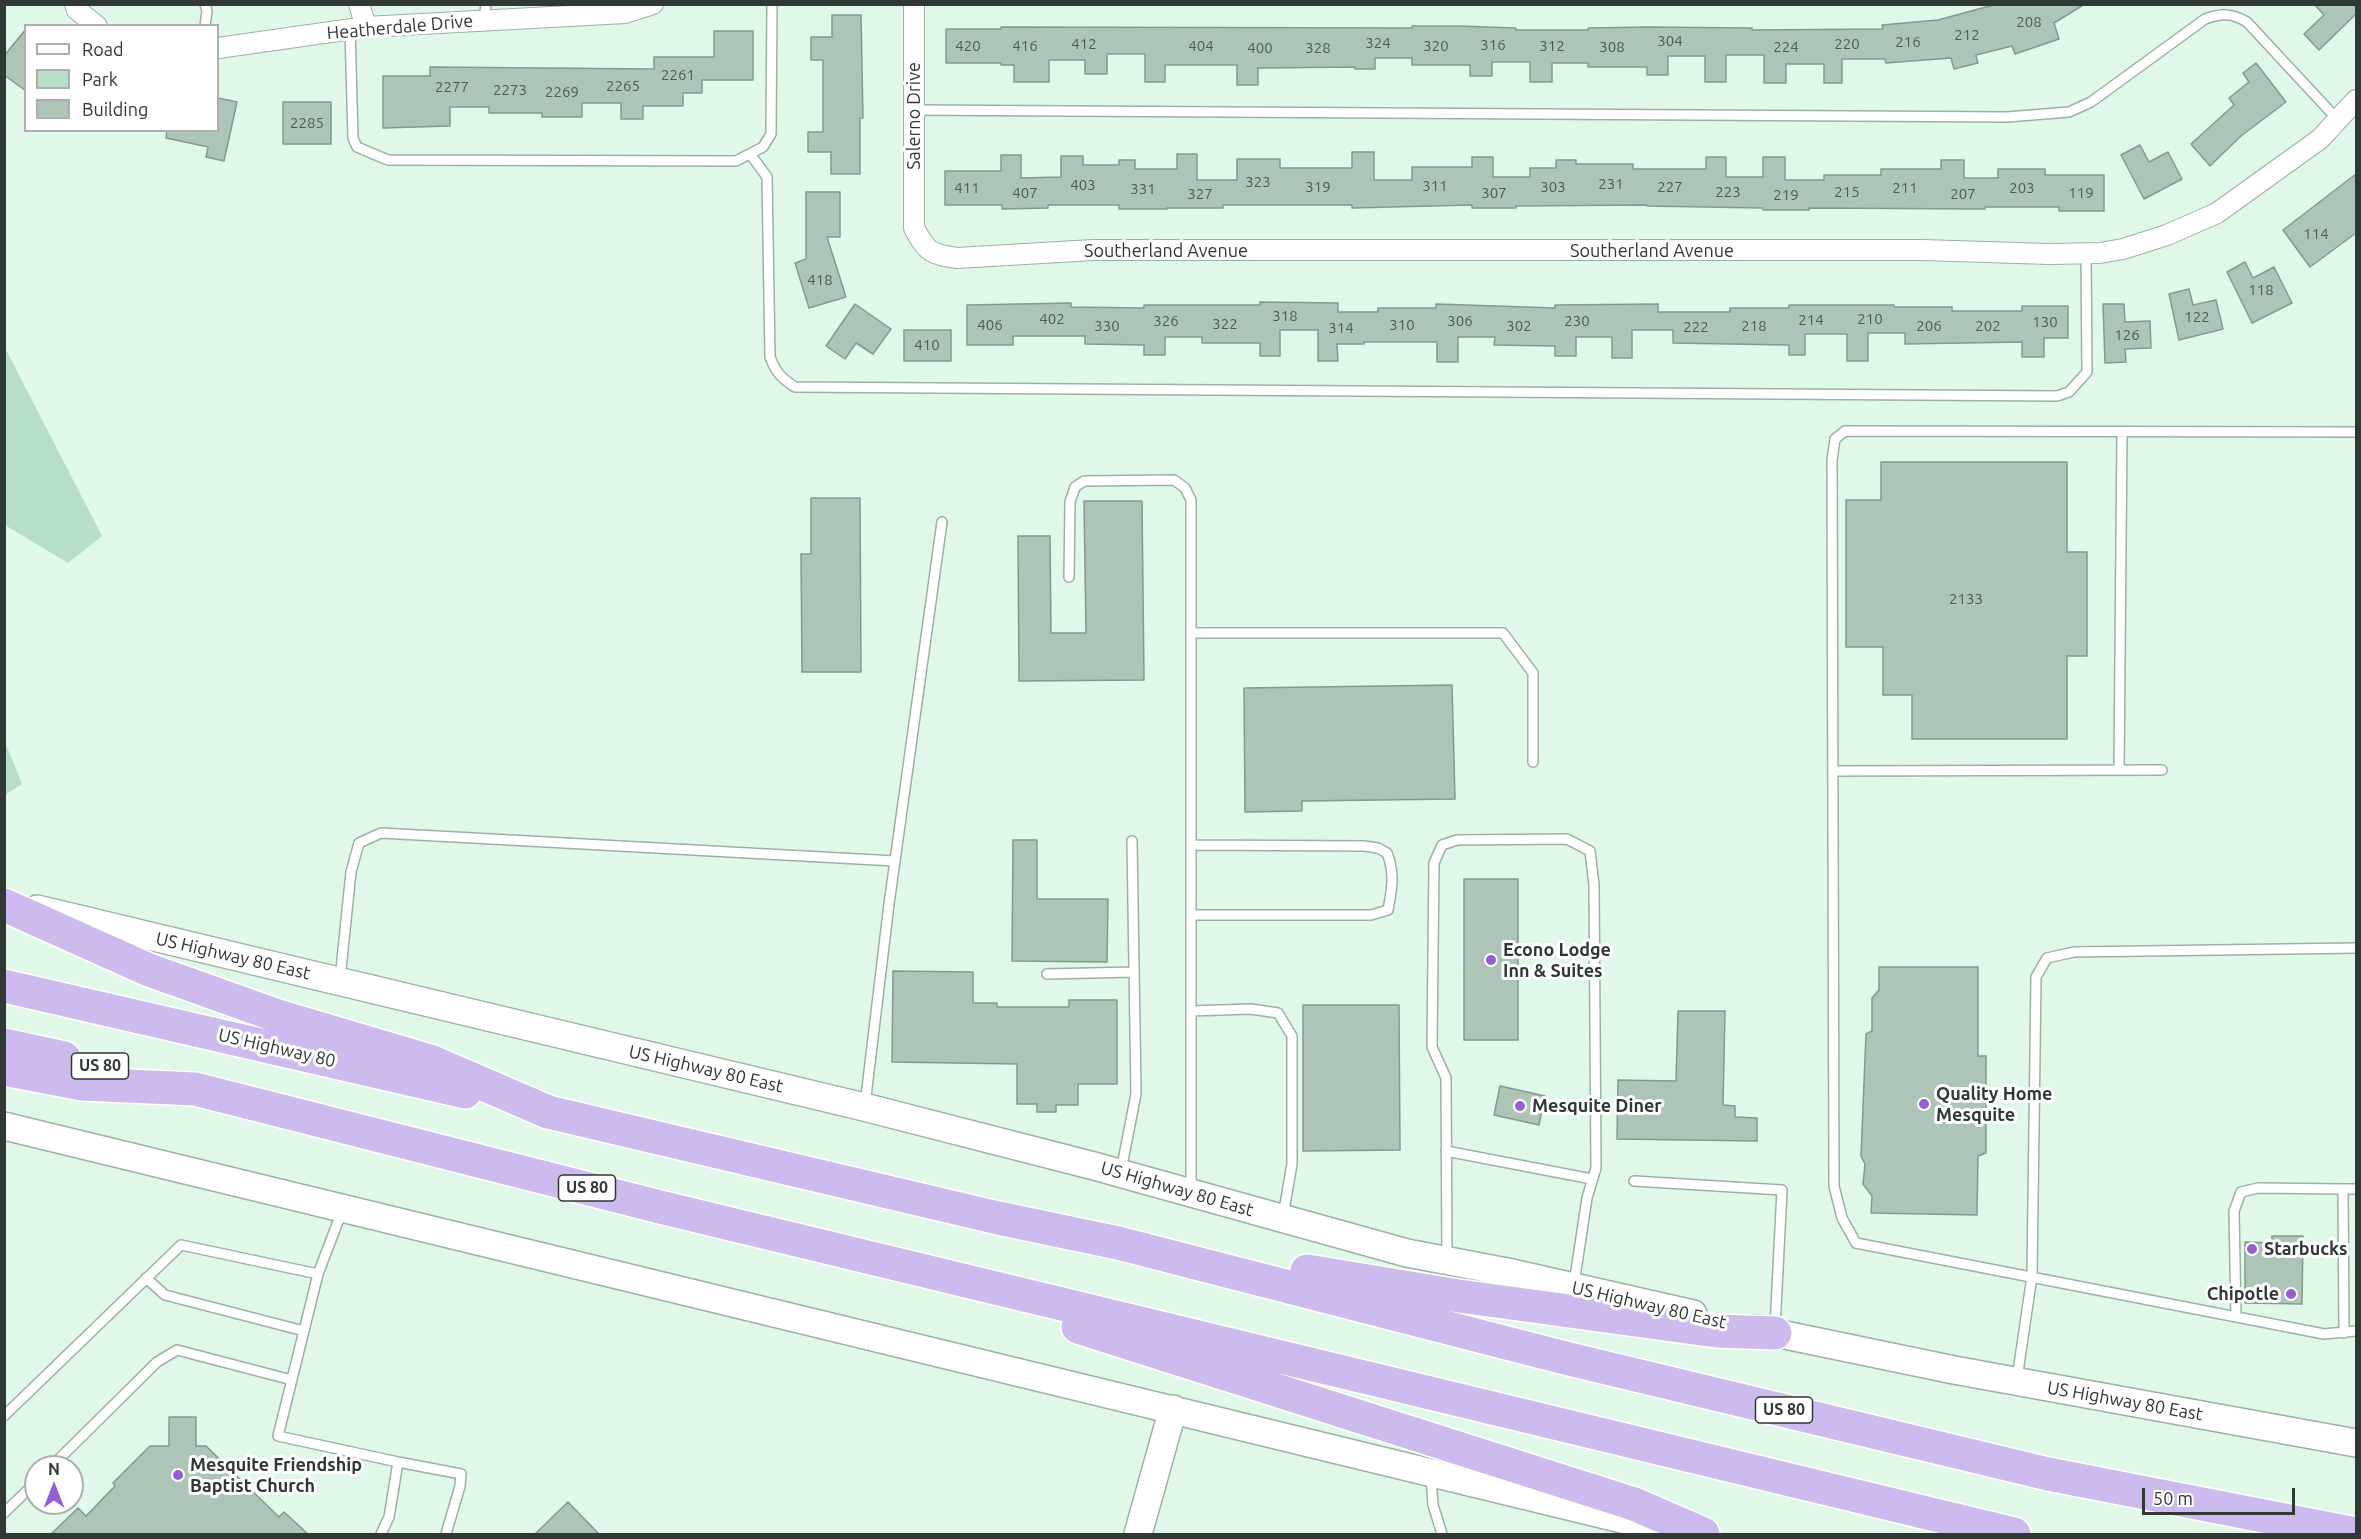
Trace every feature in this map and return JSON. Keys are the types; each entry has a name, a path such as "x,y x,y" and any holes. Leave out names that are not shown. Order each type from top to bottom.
{"highway":[{"path":"4,903 149,970 278,1016 430,1060 548,1112"},
{"name":"US Highway 80","path":"4,986 548,1112"},
{"name":"US 80","path":"4,1045 195,1089 660,1207 2014,1534"},
{"path":"4,1069 82,1084 195,1089"},
{"name":"US 80","path":"548,1112 1216,1268 1565,1358 2048,1474 2356,1534"},
{"path":"1216,1268 1313,1271 1459,1296 1716,1331 1775,1333"},
{"path":"981,1283 1056,1320 1634,1504 1703,1534"}],"main road":[{"name":"US Highway 80 East","path":"4,903 864,1107 1121,1173 1407,1253 1775,1333 2017,1381 2356,1443"},
{"path":"4,1126 1685,1534"},
{"path":"1138,1534 1173,1409"}],"street":[{"path":"75,4 77,10 94,24"},
{"path":"358,28 359,4"},
{"name":"Heatherdale Drive","path":"219,48 485,13 625,9 653,4"},
{"name":"Salerno Drive","path":"914,4 914,228"},
{"name":"Southerland Avenue","path":"914,228 926,250 936,255 957,258 1093,250 1923,250 2086,253 2123,249 2167,235 2217,213 2320,139 2356,100"}],"lane":[{"path":"205,24 206,4"},
{"path":"358,28 353,138 357,147 388,160 736,161 763,147 771,134 772,4"},
{"path":"914,111 1995,117 2043,115 2068,111 2091,102 2205,19 2221,14 2235,15 2247,22 2338,120"},
{"path":"751,155 767,177 770,357 774,368 783,380 795,387 2056,396 2068,392 2087,372 2086,253"},
{"path":"2356,432 1845,431 1835,439 1832,460 1834,1186 1842,1218 1856,1243 2324,1334 2356,1331"},
{"path":"2119,770 2122,432"},
{"path":"1070,577 1070,502 1075,487 1084,481 1174,480 1185,488 1191,500 1191,1193"},
{"path":"864,1107 942,522"},
{"path":"1191,633 1503,633 1533,674 1533,762"},
{"path":"1833,771 2162,770"},
{"path":"340,982 351,872 359,843 381,833 896,861"},
{"path":"1447,1261 1446,1078 1432,1047 1434,863 1442,845 1457,840 1567,839 1590,851 1594,885 1596,1168 1587,1198 1573,1288"},
{"path":"1121,1173 1136,1094 1132,841"},
{"path":"1191,845 1364,846 1378,848 1387,853 1393,868 1388,910 1371,915 1191,915"},
{"path":"2017,1381 2032,1276 2036,977 2047,958 2074,952 2356,948"},
{"path":"1047,974 1134,972"},
{"path":"1191,1011 1251,1009 1278,1013 1292,1035 1292,1164 1283,1219"},
{"path":"1446,1151 1592,1179"},
{"path":"1634,1181 1782,1190 1775,1333"},
{"path":"2236,1317 2234,1211 2241,1192 2258,1188 2356,1189"},
{"path":"2343,1189 2344,1333"},
{"path":"343,1208 318,1274 278,1436 461,1474 460,1486 446,1534"},
{"path":"4,1416 181,1245 318,1274"},
{"path":"146,1278 165,1295 304,1331"},
{"path":"63,1455 157,1362 177,1350 292,1380"},
{"path":"381,1534 389,1517 398,1462"},
{"path":"1431,1472 1433,1505 1442,1534"},
{"path":"4,1513 24,1494"}],"green space":[{"path":"5,348 102,536 68,563 5,525"},
{"path":"5,742 22,784 4,795"}],"building":[{"path":"1997,4 2085,4 2054,23 2059,39 2015,54 2012,46 1976,55 1978,63 1954,69 1951,58 1886,63 1885,59 1842,59 1842,83 1824,83 1824,64 1786,64 1786,83 1764,83 1764,55 1726,55 1726,82 1705,82 1705,56 1668,56 1668,75 1647,75 1647,67 1588,67 1588,63 1552,63 1552,82 1530,82 1530,62 1492,62 1492,76 1470,76 1470,65 1412,65 1412,58 1375,58 1375,69 1355,69 1355,67 1258,68 1258,85 1237,85 1237,65 1165,65 1165,82 1145,82 1145,54 1107,54 1107,74 1085,74 1085,60 1049,60 1049,82 1014,82 1014,65 946,63 946,29 1459,26 1516,28 1516,30 1647,27 1752,28 1752,30 1883,29 1882,25 1938,20"},
{"path":"2314,4 2356,4 2356,14 2319,50 2304,34 2324,15"},
{"path":"832,15 861,15 863,118 860,118 860,174 831,174 831,152 808,152 808,132 823,132 823,60 811,60 811,37 832,37"},
{"path":"24,31 24,90 4,75 4,56"},
{"path":"714,31 753,31 753,80 702,80 702,93 683,93 683,106 643,106 643,119 621,119 621,103 582,103 582,117 542,117 542,113 489,113 489,107 450,107 450,126 383,128 383,76 430,76 430,67 654,69 654,57 714,57"},
{"path":"2256,63 2286,102 2241,136 2210,166 2191,144 2234,105 2229,98 2249,82 2243,73"},
{"path":"219,98 237,102 224,161 206,157 208,147 166,138 167,132 219,132"},
{"path":"283,102 331,102 331,144 283,144"},
{"path":"2140,145 2149,162 2168,152 2182,179 2144,199 2121,155"},
{"path":"1352,152 1374,152 1374,180 1412,180 1412,167 1472,167 1472,157 1493,157 1493,177 1530,177 1530,168 1556,168 1556,160 1576,160 1576,164 1633,164 1633,169 1706,169 1706,157 1726,157 1726,177 1763,177 1763,157 1785,157 1785,180 1824,180 1824,175 1881,175 1881,169 1941,169 1941,160 1964,160 1964,178 1998,178 1998,169 2045,169 2045,175 2104,175 2104,211 2059,211 2059,207 1763,210 1763,208 1647,205 1352,208 1352,205 1223,205 1223,208 1119,209 1119,205 1048,205 1048,208 1002,209 1002,205 945,205 945,171 1001,171 1001,155 1021,155 1021,178 1061,177 1061,156 1083,156 1083,165 1119,165 1119,160 1135,160 1135,169 1177,169 1177,154 1197,154 1197,180 1237,180 1237,159 1280,159 1280,168 1352,168"},
{"path":"2356,174 2356,233 2310,267 2283,230"},
{"path":"806,192 840,192 840,237 827,237 846,297 809,308 795,263 806,259"},
{"path":"2245,262 2253,278 2274,267 2292,303 2252,323 2227,272"},
{"path":"2189,289 2193,305 2216,300 2223,329 2179,340 2169,294"},
{"path":"1260,302 1338,303 1338,312 1378,312 1378,308 1436,308 1436,304 1555,308 1555,305 1658,304 1658,312 1730,312 1730,308 1789,308 1789,305 1952,307 1952,311 2022,311 2022,306 2068,306 2068,338 2044,338 2044,357 2022,357 2022,342 1905,344 1905,333 1868,333 1868,361 1847,361 1847,334 1805,334 1805,355 1789,355 1789,345 1673,343 1673,330 1632,330 1632,358 1612,358 1612,337 1576,337 1576,356 1555,356 1555,346 1494,345 1495,337 1458,337 1458,362 1437,362 1437,342 1337,344 1338,361 1318,361 1318,330 1280,330 1280,356 1260,356 1260,343 1202,343 1202,337 1165,337 1165,355 1144,355 1144,345 1085,344 1085,336 1013,336 1013,345 967,345 967,305 1071,303 1071,307 1144,308 1144,305 1260,305"},
{"path":"855,304 891,329 873,354 856,343 845,359 826,346"},
{"path":"2103,304 2124,304 2125,322 2150,321 2151,348 2125,349 2126,362 2105,363"},
{"path":"904,330 951,330 951,361 904,361"},
{"path":"1881,462 2067,462 2067,552 2087,552 2087,656 2067,656 2067,739 1912,739 1912,695 1883,695 1883,647 1846,647 1846,500 1881,500"},
{"path":"811,498 860,498 861,672 802,672 801,554 811,554"},
{"path":"1084,501 1142,501 1144,680 1019,681 1018,536 1050,536 1051,633 1086,633"},
{"path":"1452,685 1455,799 1302,801 1302,811 1245,812 1244,688"},
{"path":"1013,840 1037,840 1037,899 1108,899 1107,962 1012,961"},
{"name":"Econo Lodge Inn & Suites","path":"1464,879 1518,879 1518,1040 1464,1040"},
{"name":"Quality Home Mesquite","path":"1879,967 1978,967 1978,1056 1986,1056 1986,1153 1978,1156 1977,1215 1871,1213 1872,1196 1863,1184 1865,1164 1861,1156 1866,1034 1872,1031 1872,998 1879,990"},
{"path":"893,971 973,972 973,1003 997,1003 997,1007 1069,1007 1069,1000 1117,1000 1117,1084 1078,1084 1078,1105 1056,1105 1056,1112 1037,1112 1037,1104 1017,1104 1017,1064 892,1062"},
{"path":"1303,1005 1399,1005 1400,1150 1303,1151"},
{"path":"1678,1011 1725,1011 1723,1105 1735,1106 1735,1117 1757,1118 1757,1141 1617,1139 1618,1080 1676,1081"},
{"name":"Mesquite Diner","path":"1500,1086 1545,1096 1539,1125 1494,1115"},
{"path":"2272,1236 2303,1236 2302,1304 2245,1303 2245,1242 2272,1243"},
{"name":"Mesquite Friendship Baptist Church","path":"169,1417 196,1417 196,1446 206,1446 279,1517 284,1512 308,1534 51,1534 71,1515 84,1514 86,1516 115,1486 113,1483 150,1446 169,1446"},
{"path":"568,1502 599,1534 535,1534"}],"place":[{"name":"Econo Lodge Inn & Suites","path":"1491,960"},
{"name":"Quality Home Mesquite","path":"1924,1104"},
{"name":"Mesquite Diner","path":"1520,1106"},
{"name":"Starbucks","path":"2252,1249"},
{"name":"Chipotle","path":"2291,1294"},
{"name":"Mesquite Friendship Baptist Church","path":"178,1475"}]}
